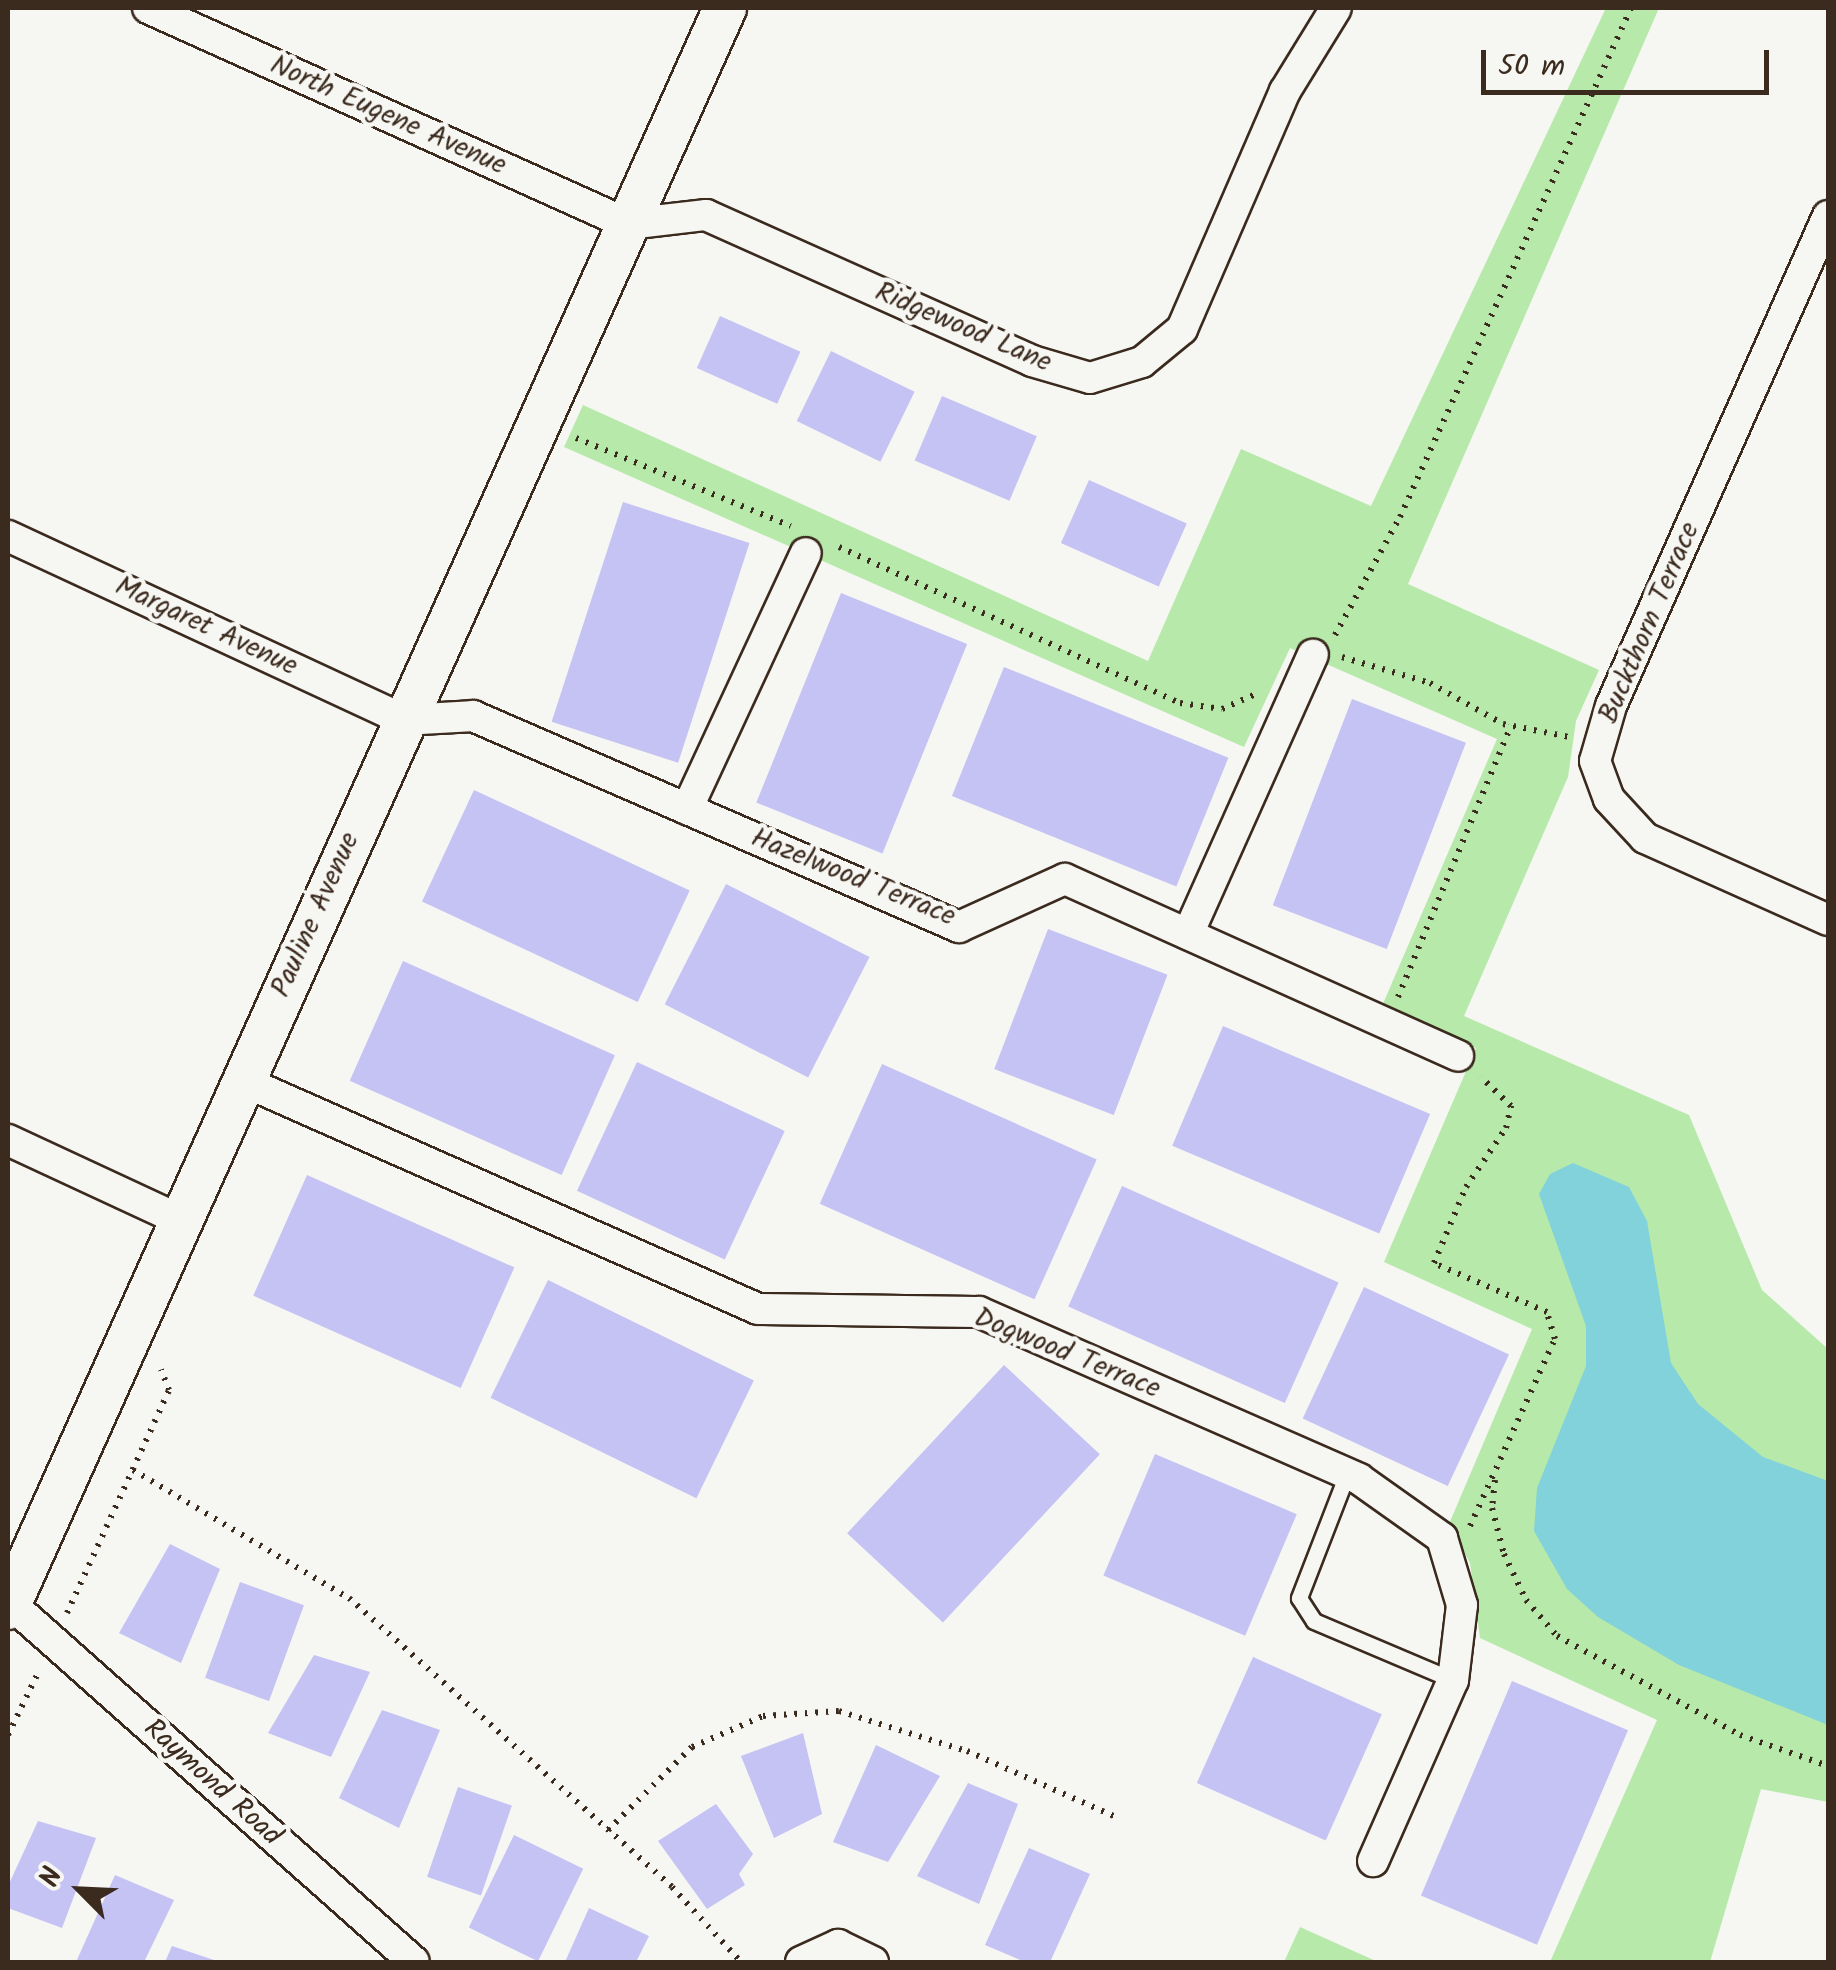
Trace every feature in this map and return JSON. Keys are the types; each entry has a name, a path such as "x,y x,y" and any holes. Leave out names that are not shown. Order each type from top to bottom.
{"street":[{"name":"North Eugene Avenue","path":"148,8 628,224"},
{"name":"Pauline Avenue","path":"8,1606 178,1220 726,8"},
{"name":"Ridgewood Lane","path":"628,224 706,214 1032,361 1090,378 1142,362 1182,328 1285,91 1336,8"},
{"name":"Buckthorn Terrace","path":"1828,216 1595,761 1608,800 1645,838 1828,920"},
{"name":"Margaret Avenue","path":"8,536 404,720"},
{"path":"687,809 814,543"},
{"path":"1188,934 1316,653"},
{"name":"Hazelwood Terrace","path":"404,720 473,716 959,927 1065,878 1458,1056"},
{"name":"Dogwood Terrace","path":"241,1080 758,1309 979,1312 1347,1474 1442,1538 1462,1605 1453,1680 1374,1862"},
{"path":"8,1140 178,1220"},
{"name":"Raymond Road","path":"8,1606 54,1642 414,1962"},
{"path":"801,1962 838,1945 873,1962"}],"lane":[{"path":"1347,1474 1299,1598 1314,1621 1453,1680"}],"path":[{"path":"1600,742 1512,726 1430,683 1316,653 1357,600 1400,517 1631,8"},
{"path":"538,422 650,462 814,543 1180,703 1222,709 1267,686"},
{"path":"1388,1024 1512,726"},
{"path":"1450,1567 1549,1359 1555,1320 1434,1263 1511,1106 1458,1056"},
{"path":"8,1735 169,1390 139,1310"},
{"path":"133,1470 349,1598 608,1830 741,1962"},
{"path":"1496,1474 1492,1508 1504,1554 1526,1600 1556,1636 1724,1728 1828,1766"},
{"path":"608,1830 692,1747 763,1716 839,1711 967,1751 1114,1816"}],"green space":[{"path":"1606,8 1659,8 1408,584 1599,670 1576,721 1568,777 1464,1016 1689,1115 1762,1290 1828,1349 1828,1802 1761,1789 1710,1962 1550,1962 1657,1720 1480,1638 1470,1563 1449,1524 1532,1329 1384,1262 1476,1048 1382,1006 1497,739 1290,648 1244,747 564,447 583,405 1148,661 1241,449 1371,506"},
{"path":"1300,1927 1378,1962 1284,1962"}],"water":[{"path":"1573,1163 1629,1187 1647,1221 1671,1363 1698,1404 1763,1457 1828,1481 1828,1725 1679,1665 1598,1617 1567,1589 1534,1531 1537,1488 1586,1366 1586,1326 1539,1194 1550,1174"}],"building":[{"path":"720,316 800,352 777,404 697,368"},
{"path":"831,351 915,392 880,462 797,421"},
{"path":"942,396 1037,436 1009,501 915,460"},
{"path":"1089,480 1187,524 1159,587 1061,543"},
{"path":"623,502 749,543 678,763 552,722"},
{"path":"841,593 967,644 882,853 756,803"},
{"path":"1004,667 1228,758 1176,887 952,796"},
{"path":"1352,699 1466,743 1387,949 1273,905"},
{"path":"474,790 690,891 638,1002 422,901"},
{"path":"726,884 869,957 808,1077 665,1004"},
{"path":"1048,929 1167,975 1114,1115 994,1069"},
{"path":"403,961 615,1055 562,1175 350,1081"},
{"path":"1223,1026 1430,1114 1379,1234 1172,1146"},
{"path":"637,1062 785,1131 725,1260 577,1191"},
{"path":"882,1064 1097,1160 1034,1299 820,1204"},
{"path":"307,1175 514,1267 461,1388 253,1296"},
{"path":"1122,1186 1339,1282 1285,1403 1068,1307"},
{"path":"548,1280 754,1380 696,1498 491,1398"},
{"path":"1364,1287 1509,1355 1448,1486 1303,1418"},
{"path":"1004,1365 1100,1454 943,1623 847,1533"},
{"path":"1155,1454 1297,1514 1245,1636 1103,1576"},
{"path":"170,1544 220,1569 181,1663 119,1633"},
{"path":"240,1582 304,1605 269,1701 205,1678"},
{"path":"314,1655 370,1672 331,1757 268,1733"},
{"path":"1253,1657 1382,1714 1326,1840 1197,1783"},
{"path":"1512,1681 1628,1730 1537,1945 1421,1895"},
{"path":"382,1710 440,1730 399,1828 339,1798"},
{"path":"803,1733 822,1814 774,1838 741,1756"},
{"path":"876,1745 940,1776 888,1862 833,1842"},
{"path":"968,1783 1018,1804 979,1904 917,1876"},
{"path":"458,1787 512,1806 481,1895 427,1877"},
{"path":"716,1804 753,1854 739,1874 745,1885 707,1909 658,1841"},
{"path":"38,1821 96,1838 62,1928 8,1908 8,1886"},
{"path":"514,1835 583,1869 538,1961 469,1928"},
{"path":"1029,1848 1090,1874 1050,1962 1025,1962 985,1945"},
{"path":"115,1875 174,1900 144,1962 76,1962"},
{"path":"589,1908 649,1936 636,1962 565,1962"},
{"path":"172,1946 220,1962 165,1962"}]}
